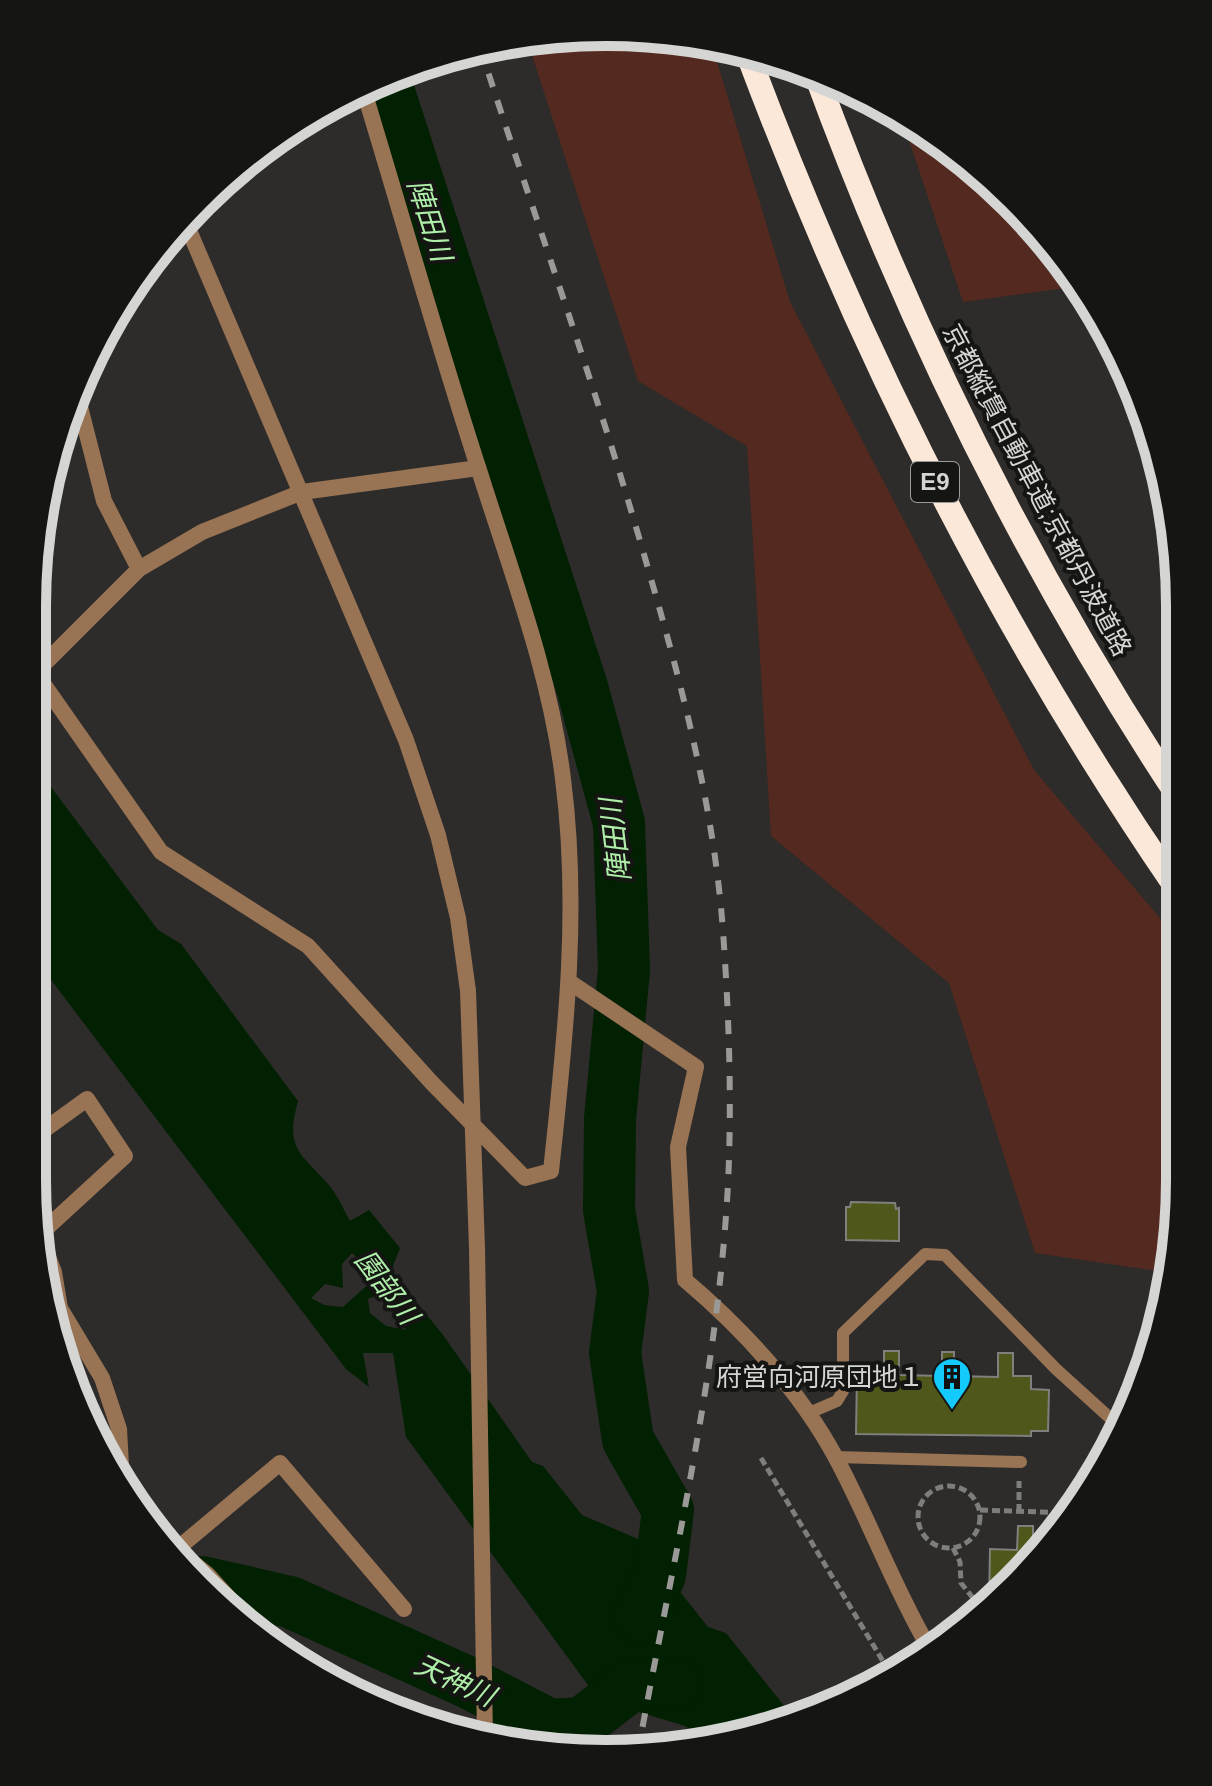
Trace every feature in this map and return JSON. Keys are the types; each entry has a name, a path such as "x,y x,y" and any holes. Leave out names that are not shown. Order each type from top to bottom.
{"highway":[{"name":"E9","path":"752,65 843,294 945,502 1064,713 1166,872"},
{"name":"京都縦貫自動車道;京都丹波道路","path":"822,90 873,221 965,426 1077,632 1166,777"}],"street":[{"path":"46,688 161,852 308,946 432,1083 525,1178 551,1171 571,983 571,882 563,779 545,675 478,468 367,100"},
{"path":"190,232 406,740 438,835 458,918 468,991 478,1264 485,1726"},
{"path":"81,412 104,501 139,569"},
{"path":"46,662 139,569 202,532 302,492 478,468"},
{"path":"571,983 696,1067 678,1147 685,1280 751,1343 809,1413 836,1457 925,1640"},
{"path":"46,1129 87,1099 125,1156 48,1227"},
{"path":"62,1311 102,1378 119,1429 121,1459"},
{"path":"178,1540 280,1463 404,1609"}],"lane":[{"path":"809,1413 837,1401 843,1391 843,1333 925,1254 945,1255 1056,1369 1112,1420"},
{"path":"836,1457 1020,1468"}],"path":[{"path":"761,1458 885,1665"},
{"path":"1019,1512 1020,1468"},
{"path":"958,1487 974,1499 980,1510 978,1529 973,1537 953,1548 935,1546 920,1531 918,1511 922,1501 938,1488 958,1487"},
{"path":"980,1510 1056,1513"},
{"path":"953,1548 960,1562 961,1583 973,1598 973,1603"}],"shaded area":[{"path":"569,47 643,47 716,57 790,302 1034,770 1166,925 1166,1180 1158,1271 1035,1253 949,983 771,836 747,446 638,381 531,51"},
{"path":"907,134 947,162 1002,210 1067,288 963,302"}],"water":[{"name":"園部川","path":"46,780 158,930 181,944 298,1101 293,1129 302,1156 331,1187 350,1221 369,1210 400,1248 391,1271 443,1335 532,1462 543,1466 582,1515 638,1539 708,1627 726,1633 787,1710 696,1732 685,1726 599,1700 406,1437 393,1353 363,1353 369,1387 346,1369 46,973","holes":["352,1253 364,1264 372,1281 343,1307 324,1305 311,1298 325,1284 343,1288 342,1264","385,1295 406,1330 386,1326 370,1313 368,1299"]}],"building":[{"path":"851,1202 895,1203 896,1209 899,1208 899,1241 846,1240 846,1207 850,1207"},
{"name":"府営向河原団地１","path":"884,1351 899,1351 899,1375 942,1376 942,1352 954,1352 954,1376 998,1377 998,1353 1013,1353 1013,1376 1031,1376 1031,1389 1049,1390 1048,1431 1031,1431 1031,1436 856,1434 857,1375 884,1375"},
{"path":"1018,1526 1033,1526 1033,1542 989,1588 990,1549 1017,1550"}],"waterway":[{"name":"陣田川","path":"388,91 582,687 619,823 624,970 610,1119 609,1210 623,1291 615,1353 628,1440 668,1510 660,1575 639,1617"},
{"name":"天神川","path":"221,1586 290,1602 467,1682 550,1725 582,1723 630,1686 675,1685"}],"railway":[{"path":"484,60 609,440 662,616 705,795 719,885 728,1026 730,1121 723,1255 704,1396 640,1739"}],"place":[{"name":"府営向河原団地１","path":"952,1411"}]}
